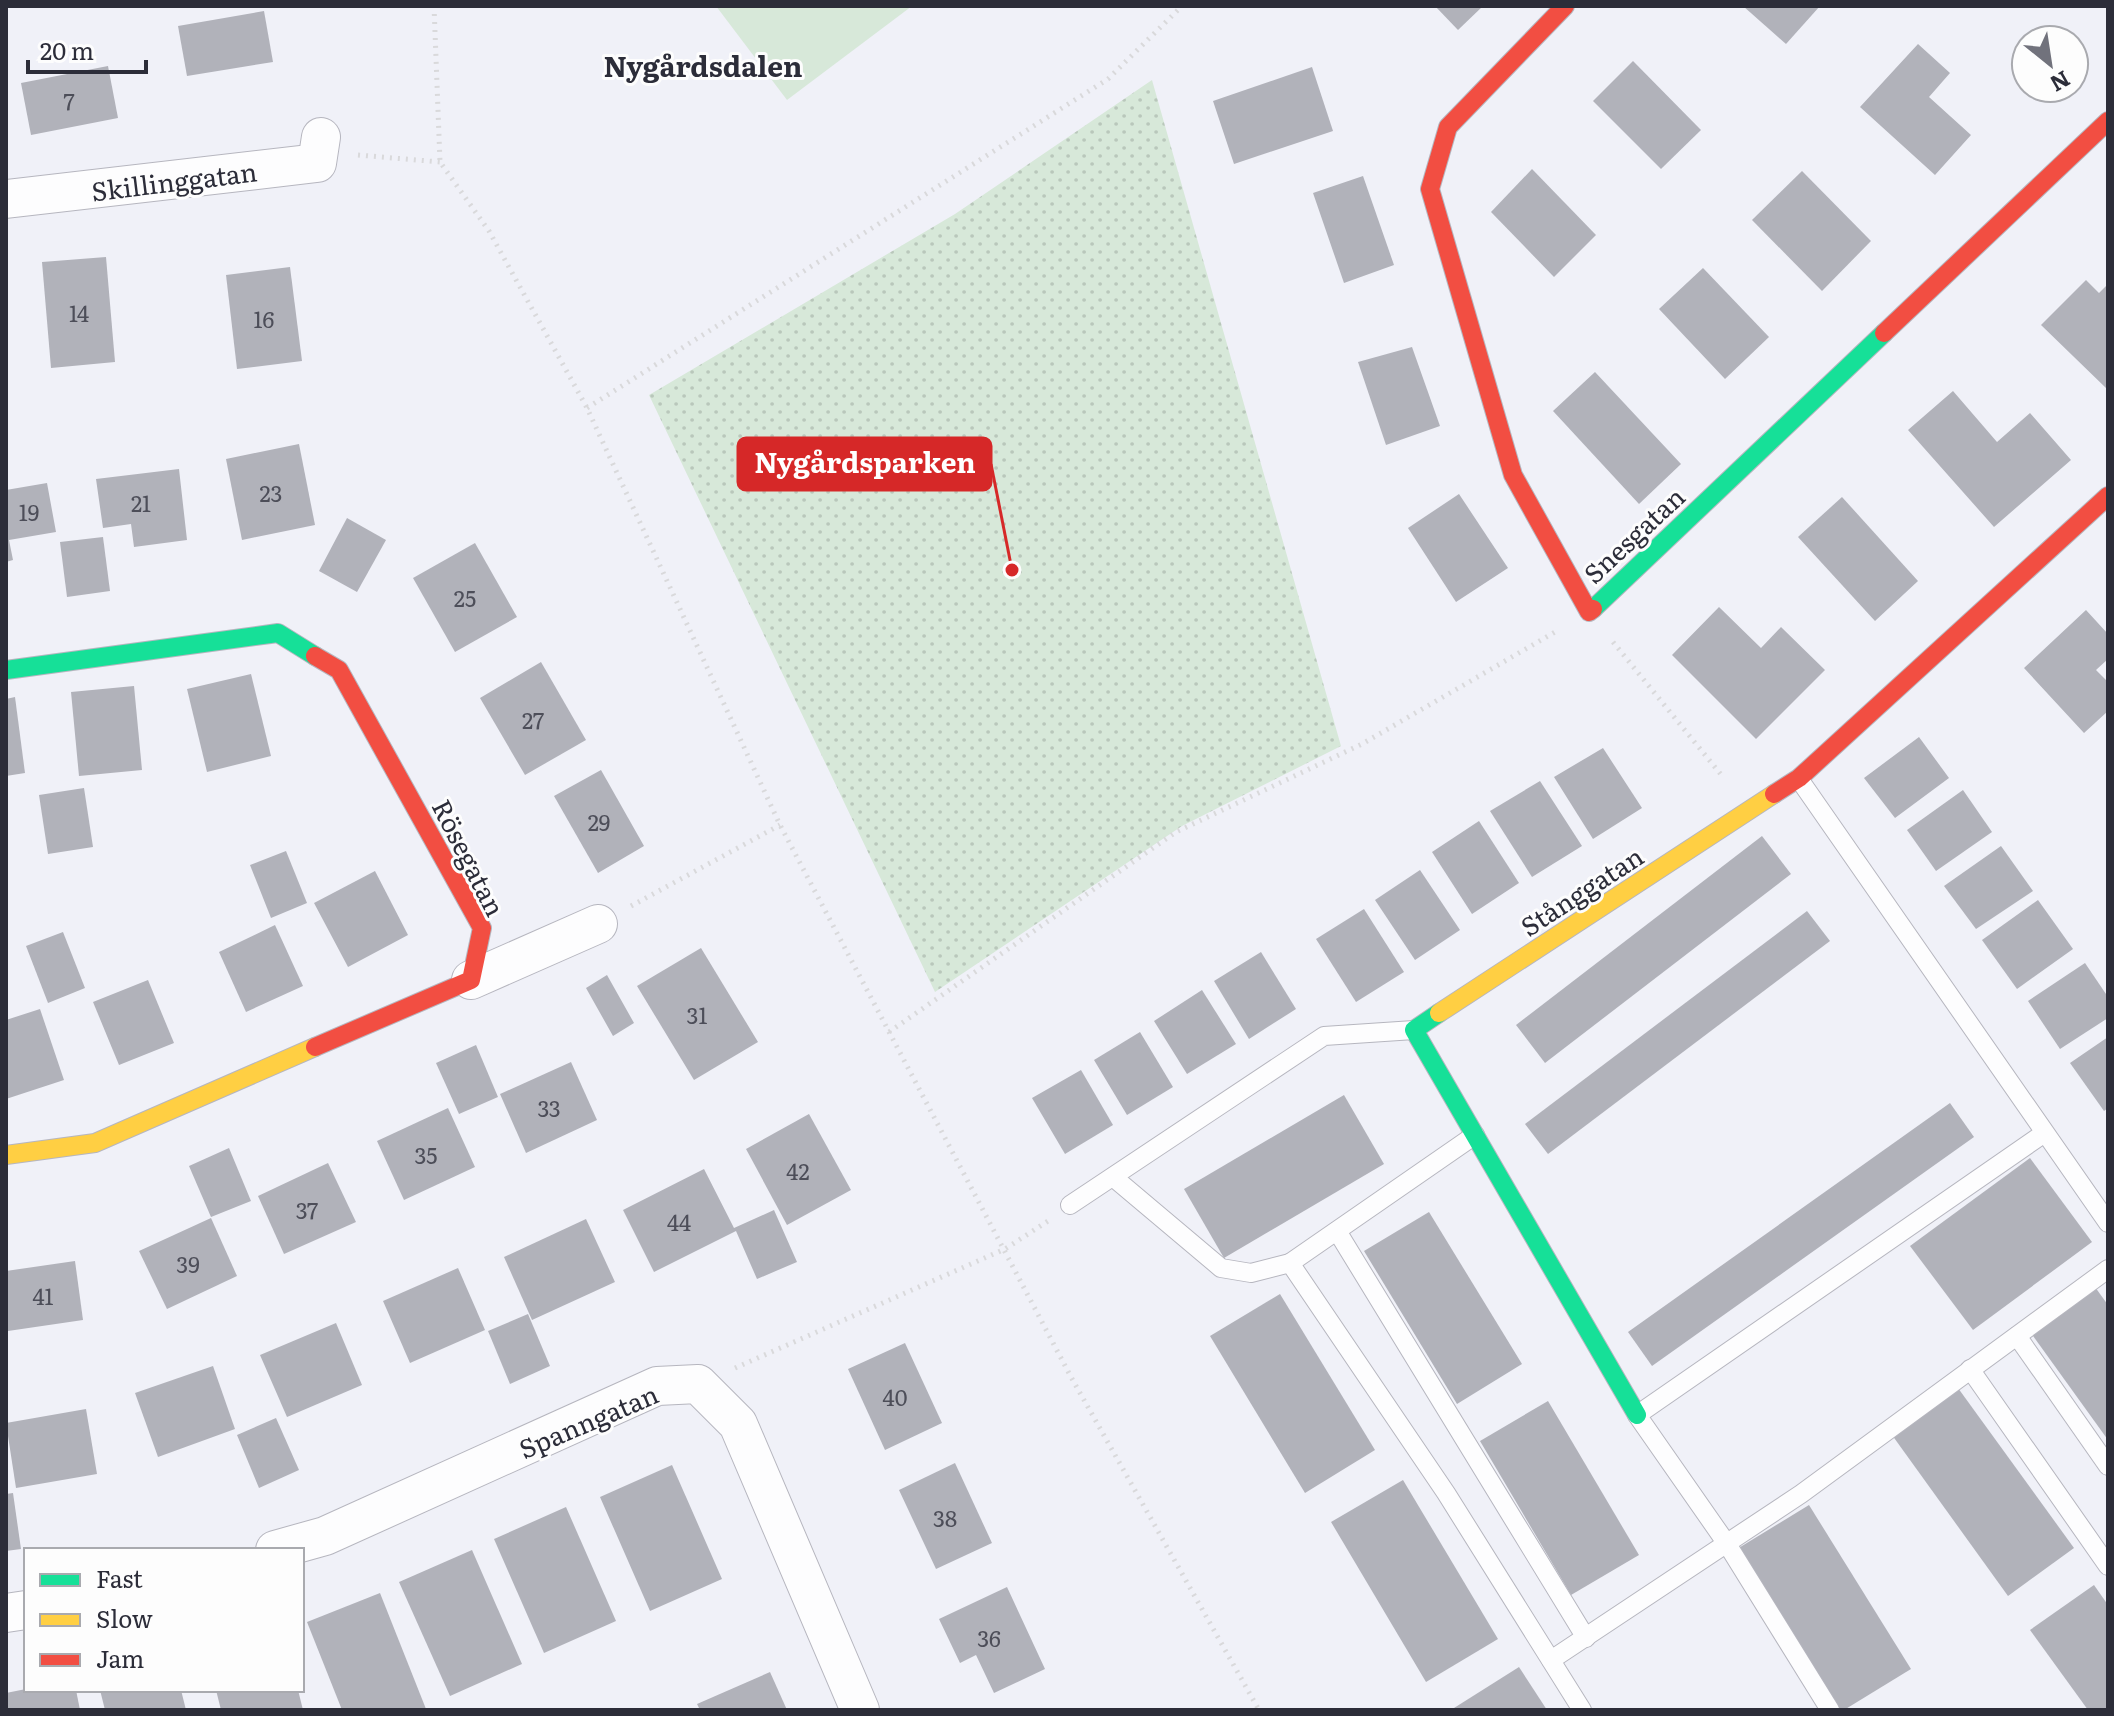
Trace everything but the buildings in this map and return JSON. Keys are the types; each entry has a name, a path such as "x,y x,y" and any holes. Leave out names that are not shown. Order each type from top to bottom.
{"street":[{"name":"Snesgatan","path":"1565,6 1448,127 1430,189 1513,475 1589,612 2108,121"},
{"name":"Skillinggatan","path":"6,199 319,150"},
{"name":"Stånggatan","path":"1414,1030 1799,778 2102,515"},
{"name":"Rösegatan","path":"6,670 278,633 339,670 482,928 471,980"},
{"path":"6,1155 95,1143 598,924"},
{"path":"1414,1030 1637,1415"},
{"path":"698,1384 738,1424 860,1710"},
{"name":"Spanngatan","path":"282,1548 325,1536 657,1386 698,1384"}],"lane":[{"path":"1799,778 2043,1134 2108,1223"},
{"path":"1070,1205 1324,1036 1414,1030"},
{"path":"1830,1710 1727,1544 1637,1415 2043,1134"},
{"path":"1113,1177 1221,1268 1251,1273 1290,1263 1475,1135"},
{"path":"1337,1231 1586,1638"},
{"path":"1290,1263 1446,1493 1582,1710"},
{"path":"1551,1660 1801,1494 2108,1269"},
{"path":"2017,1336 2108,1466"},
{"path":"1970,1369 2108,1566"}],"path":[{"path":"434,6 440,162 489,231 587,408 780,825 1071,1377 1259,1710"},
{"path":"587,408 1108,79 1182,6"},
{"path":"319,150 440,162"},
{"path":"889,1032 1176,832 1362,744 1589,612 1750,810"},
{"path":"598,924 780,825"},
{"path":"698,1384 1005,1249 1070,1205"}],"green space":[{"path":"716,6 912,6 787,100"},
{"path":"1152,80 1341,746 1182,826 935,992 649,395 955,214"}],"traffic: fast":[{"path":"1593,609 1884,333"},
{"path":"6,670 278,633 315,656"},
{"path":"1439,1013 1414,1030 1637,1415"}],"traffic: slow":[{"path":"1439,1013 1774,794"},
{"path":"6,1155 95,1143 315,1047"}],"traffic: jam":[{"path":"1565,6 1448,127 1430,189 1513,475 1589,612 1593,609"},
{"path":"1884,333 2108,121"},
{"path":"1774,794 1799,778 2108,496"},
{"path":"315,656 339,670 482,928 471,980 315,1047"}],"place":[{"name":"Nygårdsparken","path":"1012,570"}],"district":[{"name":"Nygårdsdalen","path":"703,65"}]}
